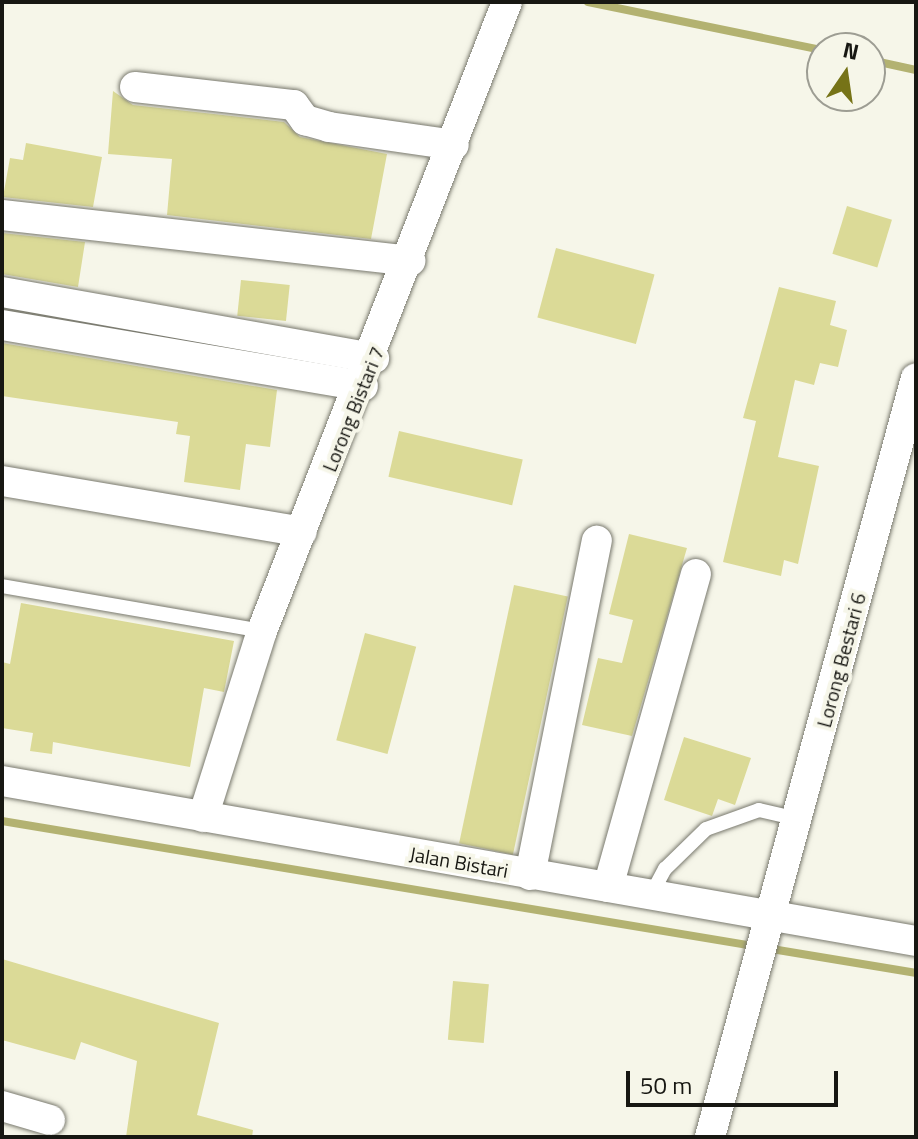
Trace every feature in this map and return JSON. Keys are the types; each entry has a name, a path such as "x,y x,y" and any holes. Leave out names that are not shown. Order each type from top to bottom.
{"street":[{"name":"Lorong Bistari 7","path":"203,817 262,631 374,358 506,7"},
{"path":"135,87 294,105 305,120 329,127 454,145"},
{"path":"2,215 410,261"},
{"path":"2,292 374,358"},
{"path":"2,325 363,386"},
{"name":"Lorong Bestari 6","path":"710,1137 916,378"},
{"path":"2,481 302,532"},
{"path":"530,875 597,541"},
{"path":"608,887 696,574"},
{"name":"Jalan Bistari","path":"2,781 651,895 768,930 916,941"},
{"path":"2,1106 50,1120"}],"lane":[{"path":"2,586 262,631"},
{"path":"651,895 665,869 706,829 759,810 798,819"}],"building":[{"path":"113,91 133,105 284,122 300,137 387,154 371,239 167,215 172,159 108,154"},
{"path":"26,143 102,157 93,207 3,197 10,158 23,160"},
{"path":"847,206 892,220 877,268 832,254"},
{"path":"2,233 85,242 78,287 2,274"},
{"path":"556,248 655,274 636,344 537,318"},
{"path":"241,280 290,285 286,321 237,316"},
{"path":"779,287 836,301 830,325 847,330 838,367 820,363 814,385 795,380 778,457 819,466 798,564 784,560 781,576 723,562 756,421 743,418"},
{"path":"2,343 277,390 270,447 246,444 240,490 184,482 190,436 176,434 178,422 2,396"},
{"path":"399,431 523,460 512,505 388,477"},
{"path":"629,534 687,548 632,736 582,725 598,658 622,663 633,620 609,614"},
{"path":"514,585 568,596 513,855 459,843"},
{"path":"21,603 234,641 224,692 204,688 190,767 53,742 52,754 30,751 33,733 2,728 2,662 10,664"},
{"path":"365,633 416,647 387,754 336,740"},
{"path":"684,737 751,758 735,805 718,799 712,816 664,800"},
{"path":"2,959 219,1023 197,1115 253,1130 252,1137 126,1137 137,1061 81,1042 75,1060 2,1040"},
{"path":"453,981 489,984 484,1043 448,1040"}],"waterway":[{"path":"588,2 806,47"},
{"path":"886,63 916,70"},
{"path":"2,821 916,973"}]}
